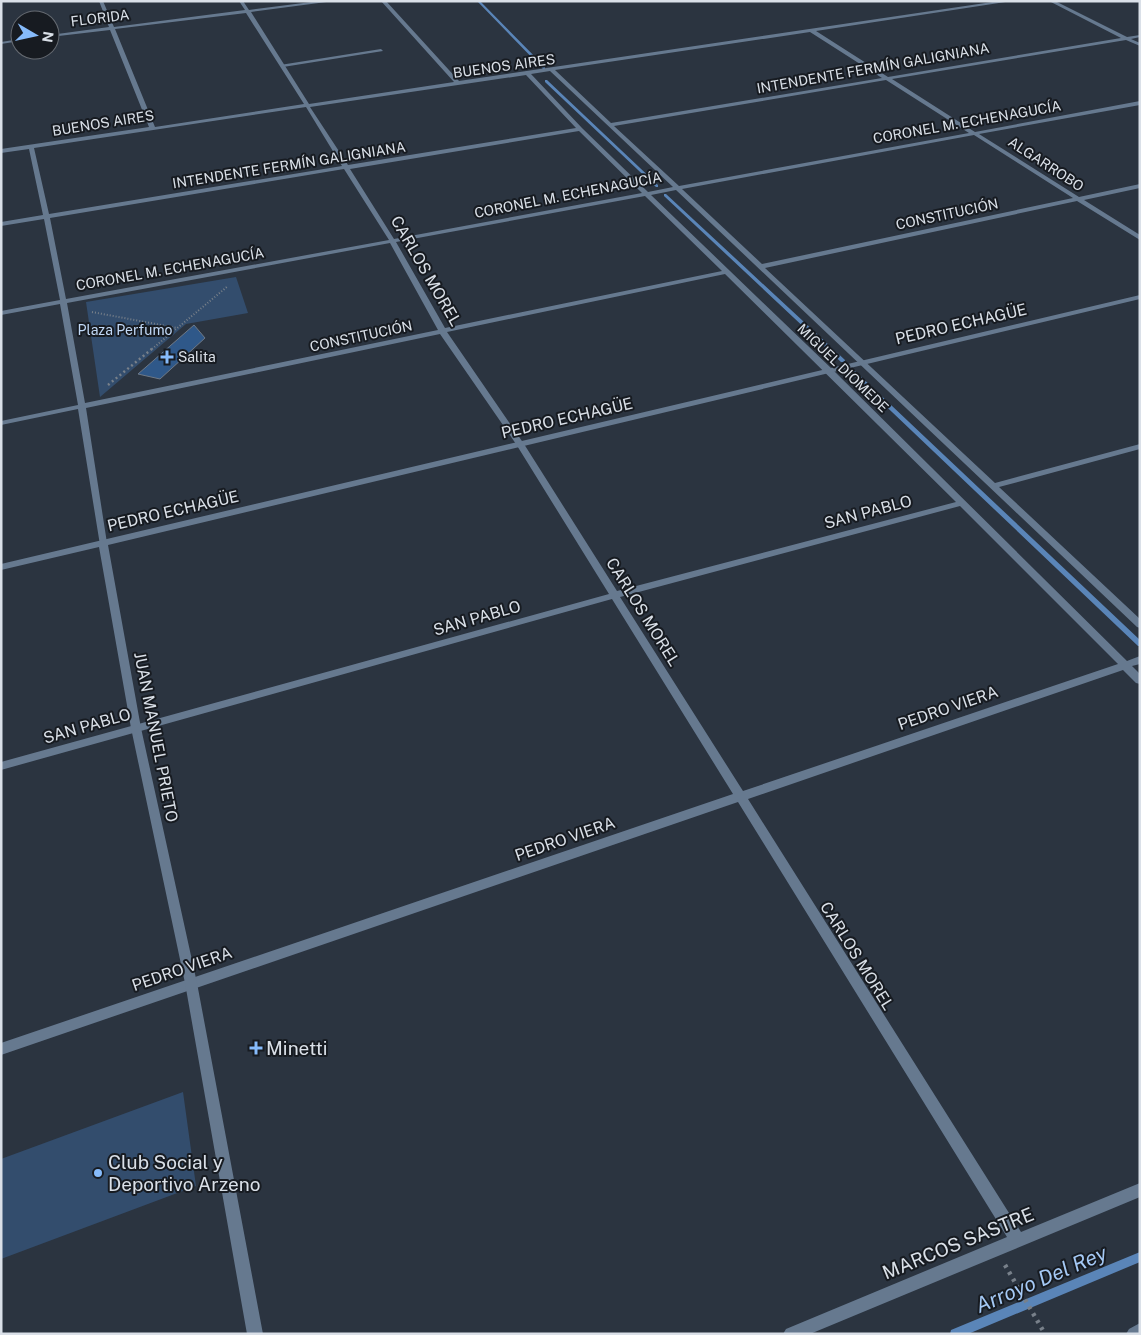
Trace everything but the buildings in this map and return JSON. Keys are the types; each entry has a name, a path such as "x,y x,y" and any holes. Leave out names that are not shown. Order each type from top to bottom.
{"street":[{"path":"101,1 110,28 152,127"},
{"name":"CARLOS MOREL","path":"241,1 392,240 443,332 520,444 1018,1241"},
{"name":"FLORIDA","path":"60,35 249,13 332,1"},
{"path":"383,1 458,83"},
{"path":"956,1 967,7"},
{"name":"BUENOS AIRES","path":"1,151 152,127 528,74 1010,1"},
{"path":"1052,1 1140,45"},
{"name":"ALGARROBO","path":"812,31 1140,238"},
{"name":"INTENDENTE FERMÍN GALIGNIANA","path":"610,125 1140,36"},
{"path":"283,65 381,50"},
{"name":"MIGUEL DIOMEDE","path":"552,70 1140,626"},
{"name":"MIGUEL DIOMEDE","path":"528,74 580,129 829,371 1140,680"},
{"name":"CORONEL M. ECHENAGUCÍA","path":"1,313 62,304 392,240 1140,103"},
{"name":"INTENDENTE FERMÍN GALIGNIANA","path":"1,224 580,129"},
{"name":"JUAN MANUEL PRIETO","path":"31,146 47,217 62,304 83,406 103,543 136,728 191,983 255,1334"},
{"name":"CONSTITUCIÓN","path":"759,267 1140,186"},
{"name":"CONSTITUCIÓN","path":"1,423 725,272"},
{"name":"PEDRO ECHAGÜE","path":"1,567 1140,298"},
{"path":"993,486 1140,446"},
{"name":"SAN PABLO","path":"1,766 614,595 962,503"},
{"name":"PEDRO VIERA","path":"1,1049 1140,660"},
{"name":"MARCOS SASTRE","path":"791,1334 1140,1190"},
{"path":"1134,1334 1140,1331"}],"path":[{"path":"83,406 250,267"},
{"path":"62,304 178,328"},
{"path":"1014,1280 1045,1334"}],"green space":[{"name":"Plaza Perfumo","path":"236,277 248,313 186,324 100,397 86,302"},
{"name":"Club Social y Deportivo Arzeno","path":"183,1092 196,1186 1,1259 1,1159"}],"waterway":[{"path":"478,1 544,68"},
{"path":"546,81 657,186"},
{"path":"665,195 843,361"},
{"path":"853,372 1140,644"},
{"name":"Arroyo Del Rey","path":"955,1334 1140,1257"}],"place":[{"name":"Salita","path":"167,357"},
{"name":"Minetti","path":"256,1048"},
{"name":"Club Social y Deportivo Arzeno","path":"98,1173"}]}
